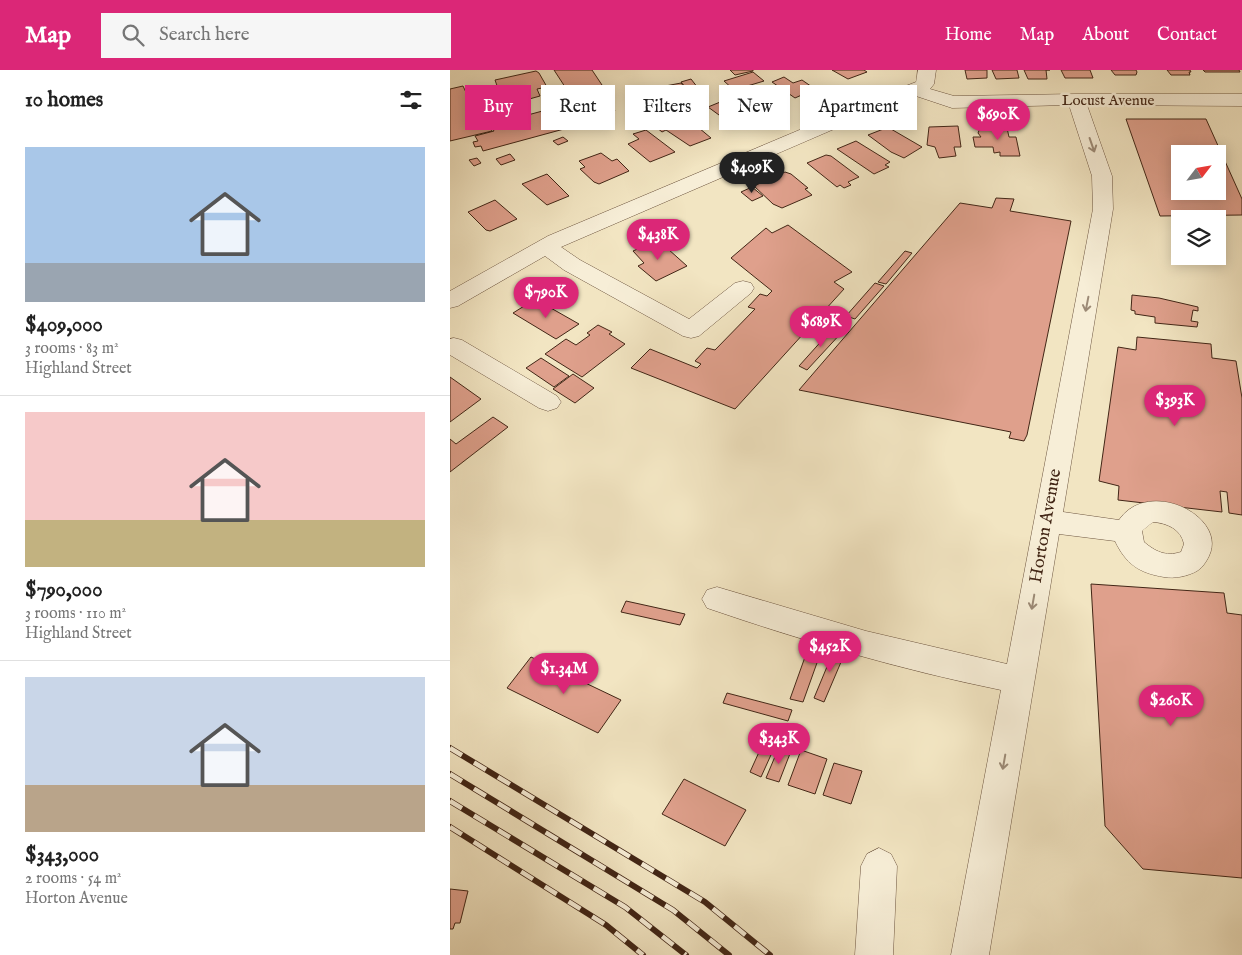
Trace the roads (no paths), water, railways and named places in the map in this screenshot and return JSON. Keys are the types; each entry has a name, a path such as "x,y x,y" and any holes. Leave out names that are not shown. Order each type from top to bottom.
{"street":[{"path":"917,89 925,84 926,70"},
{"name":"Locust Avenue","path":"917,90 952,102 1076,99 1242,100"},
{"name":"Horton Avenue","path":"970,955 1103,209 1102,176 1076,99"},
{"path":"450,301 546,247 817,130"},
{"path":"546,247 572,265 691,330 743,288"},
{"path":"450,347 454,346 548,402"},
{"path":"1162,508 1184,521 1198,538 1199,548 1188,562 1167,567 1145,560 1130,545 1127,532 1132,520 1149,511 1162,508"},
{"path":"1047,521 1127,532"},
{"path":"717,599 795,624 960,669 1019,680"},
{"path":"874,955 879,866"}],"railway":[{"path":"450,748 705,902 770,955"},
{"path":"450,774 673,910 729,955"},
{"path":"450,801 625,907 686,955"},
{"path":"450,827 606,925 643,955"}]}
